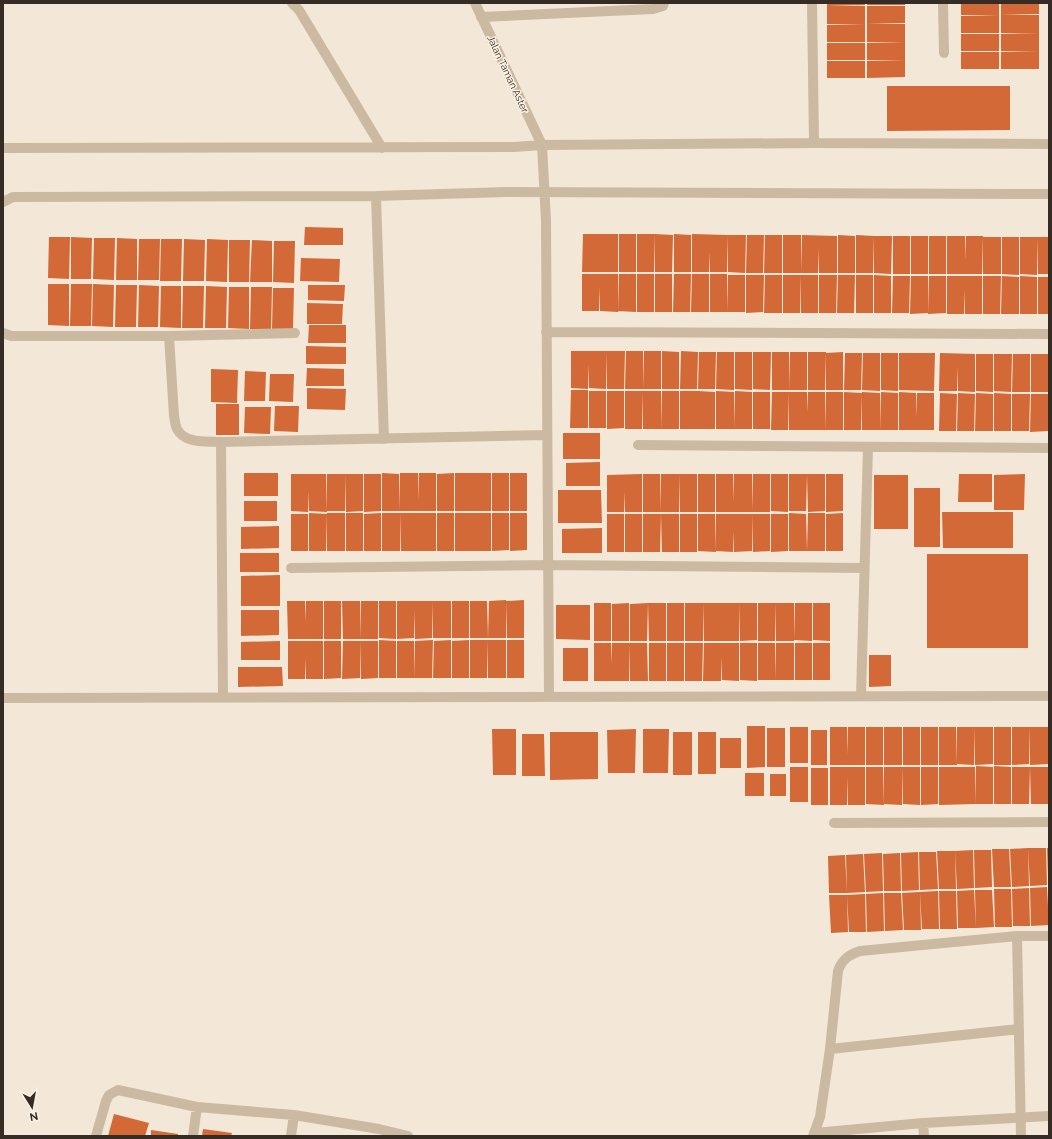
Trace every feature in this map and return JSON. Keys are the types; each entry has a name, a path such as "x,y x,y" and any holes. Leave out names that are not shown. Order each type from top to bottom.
{"street":[{"path":"292,3 299,10 382,148"},
{"name":"Jalan Taman Aster","path":"475,3 542,146"},
{"path":"481,17 653,9 663,6 664,3"},
{"path":"812,3 814,144"},
{"path":"943,3 944,53"},
{"path":"3,148 382,148 814,144 1049,144"},
{"path":"542,146 546,221 549,697"},
{"path":"3,202 13,198 376,196 507,192 1049,194"},
{"path":"376,196 384,438"},
{"path":"546,332 1049,334"},
{"path":"3,333 11,336 169,336 295,333"},
{"path":"169,336 174,416 177,428 182,436 189,439 221,442 547,435"},
{"path":"221,442 223,697"},
{"path":"638,445 1049,448"},
{"path":"861,696 868,447"},
{"path":"291,568 548,565 864,568"},
{"path":"3,698 1049,696"},
{"path":"834,823 1049,822"},
{"path":"1017,936 1021,1136"},
{"path":"1049,936 1017,936 860,951 850,954 844,959 838,970 830,1049 820,1117 814,1134 923,1123 1021,1116 1049,1116"},
{"path":"830,1049 1019,1029"},
{"path":"96,1136 106,1101 109,1095 118,1090 197,1107 294,1115 379,1132 408,1136"},
{"path":"193,1136 197,1107"},
{"path":"291,1136 294,1115"},
{"path":"923,1123 924,1136"}],"building":[{"path":"827,3 865,3 865,5 827,6"},
{"path":"867,3 905,3 905,5 867,5"},
{"path":"961,3 999,3 999,15 961,15"},
{"path":"1001,3 1039,3 1039,14 1001,15"},
{"path":"827,6 865,6 865,24 827,24"},
{"path":"867,6 905,6 905,23 867,24"},
{"path":"999,15 999,33 961,33 961,16"},
{"path":"1001,15 1039,15 1039,33 1001,33"},
{"path":"865,24 865,42 827,42 827,25"},
{"path":"867,24 905,24 905,42 867,42"},
{"path":"1039,33 1039,51 1001,51 1001,34"},
{"path":"961,34 999,34 999,51 961,51"},
{"path":"905,42 905,60 867,60 867,43"},
{"path":"827,43 865,43 865,60 827,60"},
{"path":"1039,51 1039,69 1001,69 1001,52"},
{"path":"961,52 999,52 999,69 961,69"},
{"path":"905,60 905,77 867,78 867,61"},
{"path":"827,61 865,61 865,78 827,78"},
{"path":"887,86 1010,86 1010,130 887,131"},
{"path":"305,227 343,228 343,245 304,245"},
{"path":"583,234 618,234 618,272 582,272"},
{"path":"619,234 636,234 636,272 619,272"},
{"path":"637,234 655,234 654,272 637,272"},
{"path":"655,234 673,235 672,272 655,272"},
{"path":"674,234 691,235 691,272 674,272"},
{"path":"692,234 728,235 727,272 710,272 709,252 709,272 692,272"},
{"path":"728,235 746,235 745,273 728,272"},
{"path":"747,235 764,235 763,273 746,273"},
{"path":"765,235 782,235 782,273 764,273"},
{"path":"783,235 801,235 801,273 783,273"},
{"path":"802,235 837,236 837,273 819,273 819,248 818,273 801,273"},
{"path":"838,235 855,236 855,273 838,273"},
{"path":"856,235 874,236 873,273 856,273"},
{"path":"874,236 892,236 891,274 874,273"},
{"path":"893,236 910,236 910,274 893,274"},
{"path":"911,236 928,236 928,274 911,274"},
{"path":"929,236 946,236 946,274 929,274"},
{"path":"947,236 965,236 965,260 966,236 983,236 982,274 947,274"},
{"path":"49,237 70,237 69,279 48,278"},
{"path":"71,237 92,238 91,279 71,279"},
{"path":"983,237 1001,237 1001,274 983,274"},
{"path":"1002,237 1019,237 1019,275 1002,274"},
{"path":"1020,237 1038,237 1037,275 1020,274"},
{"path":"1038,237 1049,237 1049,274 1038,274"},
{"path":"94,238 115,238 114,280 93,279"},
{"path":"117,238 137,239 137,280 116,280"},
{"path":"139,239 160,239 159,280 138,280"},
{"path":"161,239 182,239 181,281 160,281"},
{"path":"184,239 205,240 204,281 183,281"},
{"path":"207,239 228,240 227,282 206,281"},
{"path":"229,240 250,240 249,282 229,282"},
{"path":"252,240 272,241 272,282 250,282"},
{"path":"274,241 295,241 294,283 273,282"},
{"path":"301,258 340,259 339,282 300,281"},
{"path":"582,274 618,274 618,312 600,311 600,287 599,311 582,311"},
{"path":"619,274 636,274 636,312 618,311"},
{"path":"637,274 654,274 654,312 637,312"},
{"path":"655,274 672,274 672,312 655,312"},
{"path":"674,274 691,274 690,312 673,312"},
{"path":"692,274 709,274 709,312 691,312"},
{"path":"710,274 727,274 727,312 710,312"},
{"path":"728,275 745,275 745,312 727,312"},
{"path":"746,275 764,275 763,312 746,313"},
{"path":"765,275 782,275 782,313 764,313"},
{"path":"783,275 801,275 800,313 783,313"},
{"path":"801,275 818,275 818,313 801,313"},
{"path":"819,275 837,275 836,313 819,313"},
{"path":"838,275 855,275 854,313 837,313"},
{"path":"856,275 873,275 873,313 856,313"},
{"path":"874,275 891,276 891,313 874,313"},
{"path":"893,276 910,276 909,313 892,313"},
{"path":"911,276 928,276 928,313 910,314"},
{"path":"929,276 946,276 946,313 928,314"},
{"path":"947,276 982,276 982,314 965,314 964,289 964,314 947,314"},
{"path":"983,276 1001,276 1000,314 983,314"},
{"path":"1002,276 1019,277 1019,314 1001,314"},
{"path":"1020,276 1037,277 1037,314 1020,314"},
{"path":"1038,277 1049,277 1049,314 1038,314"},
{"path":"48,284 69,284 69,326 48,325"},
{"path":"71,284 92,284 91,326 70,326"},
{"path":"93,284 114,285 113,327 92,326"},
{"path":"116,285 137,285 136,327 115,327"},
{"path":"139,285 159,286 158,327 138,327"},
{"path":"308,285 345,285 344,301 308,300"},
{"path":"161,286 181,286 181,328 160,327"},
{"path":"183,286 204,286 203,328 182,328"},
{"path":"206,286 227,287 226,328 205,328"},
{"path":"229,287 249,287 249,329 228,328"},
{"path":"251,287 272,287 271,329 250,329"},
{"path":"273,288 294,288 293,329 272,329"},
{"path":"307,303 343,304 342,324 307,324"},
{"path":"309,325 346,325 346,343 308,343"},
{"path":"306,346 346,347 346,364 306,364"},
{"path":"571,351 607,351 606,389 589,388 588,364 588,389 571,388"},
{"path":"607,351 625,351 624,389 607,389"},
{"path":"626,351 643,351 643,389 625,389"},
{"path":"644,351 661,351 661,389 643,389"},
{"path":"662,351 679,352 679,389 662,389"},
{"path":"681,351 698,352 697,389 680,389"},
{"path":"699,352 716,352 715,389 698,389"},
{"path":"717,352 734,352 734,390 716,389"},
{"path":"735,352 752,352 752,390 735,389"},
{"path":"753,352 771,352 770,390 753,389"},
{"path":"772,352 789,352 789,390 772,390"},
{"path":"790,352 807,352 807,390 789,390"},
{"path":"808,352 826,352 825,390 808,390"},
{"path":"843,352 843,390 826,390 826,353"},
{"path":"845,353 862,353 861,390 844,390"},
{"path":"863,353 880,353 880,391 862,390"},
{"path":"881,353 898,353 898,391 881,390"},
{"path":"899,353 935,353 934,391 899,390"},
{"path":"940,353 975,354 975,392 958,391 957,367 957,391 939,391"},
{"path":"976,354 993,354 993,392 976,391"},
{"path":"994,354 1012,354 1011,392 994,391"},
{"path":"1013,354 1030,354 1030,392 1012,392"},
{"path":"1031,354 1049,354 1048,392 1031,392"},
{"path":"307,368 344,369 344,386 306,386"},
{"path":"211,369 238,370 237,403 211,402"},
{"path":"245,371 266,372 265,401 244,401"},
{"path":"270,374 294,374 293,402 269,401"},
{"path":"307,388 346,389 345,410 307,409"},
{"path":"571,390 588,390 588,428 570,428"},
{"path":"589,391 606,391 606,428 589,428"},
{"path":"607,391 624,391 624,428 607,429"},
{"path":"625,391 643,391 642,429 625,429"},
{"path":"643,391 661,391 661,429 643,429"},
{"path":"662,391 679,391 679,429 661,429"},
{"path":"680,391 715,392 715,429 680,429"},
{"path":"716,391 734,392 734,429 716,429"},
{"path":"735,391 752,392 752,429 734,429"},
{"path":"753,392 770,392 770,429 753,429"},
{"path":"772,392 789,392 788,430 771,430"},
{"path":"789,392 807,392 807,413 808,392 825,392 825,430 789,430"},
{"path":"826,392 843,392 843,430 825,430"},
{"path":"844,392 862,393 861,430 844,430"},
{"path":"862,392 880,393 880,430 862,430"},
{"path":"881,392 898,393 898,430 880,430"},
{"path":"899,392 916,393 917,417 917,393 934,393 934,430 899,430"},
{"path":"940,393 957,394 956,431 939,431"},
{"path":"958,393 975,394 974,431 957,431"},
{"path":"976,393 993,394 993,431 975,431"},
{"path":"994,393 1011,394 1011,431 994,431"},
{"path":"1012,394 1030,394 1029,431 1012,431"},
{"path":"1031,394 1048,394 1048,431 1030,432"},
{"path":"216,404 239,404 239,435 216,435"},
{"path":"275,406 299,406 298,432 274,431"},
{"path":"245,407 271,407 270,434 244,433"},
{"path":"563,433 600,433 600,459 563,459"},
{"path":"600,462 600,486 566,486 566,463"},
{"path":"244,473 278,473 278,496 244,496"},
{"path":"382,473 399,474 400,511 382,511"},
{"path":"400,473 418,473 418,501 419,473 436,473 436,511 400,511"},
{"path":"454,473 454,511 437,511 437,474"},
{"path":"455,473 473,473 473,511 455,511"},
{"path":"473,473 491,473 491,511 473,511"},
{"path":"492,473 509,473 509,511 492,511"},
{"path":"510,473 527,473 527,511 510,511"},
{"path":"291,474 326,474 327,512 309,511 309,491 308,512 291,511"},
{"path":"327,474 345,474 345,511 327,511"},
{"path":"345,474 363,474 363,511 346,512"},
{"path":"364,474 381,474 381,511 364,512"},
{"path":"642,474 642,512 625,512 624,491 624,512 607,512 607,475"},
{"path":"643,474 660,474 661,512 643,512"},
{"path":"661,474 679,474 679,512 661,512"},
{"path":"679,474 697,474 697,512 680,512"},
{"path":"698,474 715,474 715,512 698,512"},
{"path":"716,474 733,474 734,502 734,474 752,474 752,512 716,512"},
{"path":"753,474 770,474 770,512 752,512"},
{"path":"771,474 788,474 788,512 771,511"},
{"path":"789,474 807,474 806,511 789,511"},
{"path":"807,474 825,474 825,511 808,512"},
{"path":"826,474 843,474 843,511 826,512"},
{"path":"959,474 992,474 992,502 958,502"},
{"path":"1025,474 1024,510 994,510 994,475"},
{"path":"874,475 908,475 908,529 874,529"},
{"path":"914,488 940,488 940,547 914,547"},
{"path":"558,490 601,490 602,523 558,523"},
{"path":"244,501 277,501 277,521 244,521"},
{"path":"942,512 1013,512 1013,548 943,548"},
{"path":"309,513 327,514 326,551 309,551"},
{"path":"327,513 345,513 345,551 327,551"},
{"path":"346,513 363,513 363,551 346,551"},
{"path":"381,513 381,551 364,551 364,514"},
{"path":"382,513 400,513 400,551 382,551"},
{"path":"400,513 436,513 436,551 401,551"},
{"path":"437,513 454,513 454,551 437,551"},
{"path":"455,513 473,513 473,551 455,551"},
{"path":"473,513 491,513 491,551 473,551"},
{"path":"492,513 509,513 509,550 492,551"},
{"path":"510,513 527,513 527,550 510,551"},
{"path":"789,513 806,514 807,551 789,551"},
{"path":"808,513 825,513 825,551 807,551"},
{"path":"843,513 843,551 826,551 826,514"},
{"path":"291,514 308,514 308,551 291,551"},
{"path":"607,514 624,514 624,552 607,552"},
{"path":"625,514 642,514 642,552 625,552"},
{"path":"643,514 661,514 660,552 643,552"},
{"path":"661,514 679,514 679,552 662,552"},
{"path":"680,514 697,514 697,552 680,552"},
{"path":"698,514 715,514 716,552 698,551"},
{"path":"716,514 752,514 752,551 734,552 734,531 733,552 716,551"},
{"path":"752,514 770,514 770,551 753,552"},
{"path":"771,514 788,514 788,551 771,552"},
{"path":"279,526 279,548 241,549 241,527"},
{"path":"602,528 602,553 562,553 562,529"},
{"path":"240,553 279,553 279,572 240,572"},
{"path":"927,554 1028,554 1028,648 927,648"},
{"path":"280,575 280,606 241,606 241,576"},
{"path":"506,600 506,638 488,638 489,601"},
{"path":"524,600 524,638 507,638 506,601"},
{"path":"287,601 305,601 305,622 306,601 323,601 323,639 288,639"},
{"path":"324,601 341,601 341,639 324,639"},
{"path":"342,601 360,601 360,639 343,639"},
{"path":"361,601 378,601 378,639 360,639"},
{"path":"379,601 396,601 396,639 379,638"},
{"path":"397,601 433,601 432,638 415,639 415,610 414,638 397,639"},
{"path":"433,601 451,601 451,638 433,638"},
{"path":"452,601 469,601 469,638 452,638"},
{"path":"470,601 487,601 488,638 470,638"},
{"path":"594,603 611,603 611,641 594,641"},
{"path":"629,603 629,641 612,641 612,604"},
{"path":"648,603 666,603 666,641 649,641"},
{"path":"648,603 647,641 630,641 630,604"},
{"path":"667,603 684,603 684,641 667,641"},
{"path":"685,603 703,603 703,641 685,641"},
{"path":"703,603 739,603 739,641 704,641"},
{"path":"739,603 757,603 757,640 740,641"},
{"path":"758,603 776,603 775,641 758,641"},
{"path":"776,603 794,603 794,641 776,641"},
{"path":"795,603 812,603 812,641 794,640"},
{"path":"813,603 830,603 830,641 813,640"},
{"path":"556,605 590,605 590,640 556,639"},
{"path":"241,610 279,610 279,635 241,636"},
{"path":"379,640 396,641 396,678 379,678"},
{"path":"433,640 432,678 415,678 415,641"},
{"path":"451,640 451,678 433,678 434,641"},
{"path":"469,640 469,678 452,678 452,641"},
{"path":"470,640 488,640 487,678 470,678"},
{"path":"488,640 506,640 506,678 488,678"},
{"path":"507,640 524,640 524,678 507,678"},
{"path":"280,641 280,660 241,660 241,642"},
{"path":"288,641 323,641 323,679 306,679 305,658 305,679 288,679"},
{"path":"324,641 341,641 341,678 324,679"},
{"path":"343,641 360,641 360,678 342,679"},
{"path":"360,641 378,641 378,678 361,679"},
{"path":"397,641 414,641 415,678 397,678"},
{"path":"594,643 611,643 612,664 612,643 630,643 629,681 594,681"},
{"path":"630,643 647,643 648,681 630,681"},
{"path":"649,643 666,643 666,681 649,681"},
{"path":"667,643 684,643 684,681 667,681"},
{"path":"685,643 703,643 702,681 685,681"},
{"path":"704,643 739,643 739,681 722,680 721,656 721,681 703,681"},
{"path":"740,643 757,643 757,681 740,680"},
{"path":"758,643 775,643 776,680 758,680"},
{"path":"776,643 794,643 794,680 776,680"},
{"path":"795,643 812,643 812,680 795,680"},
{"path":"813,643 830,643 830,680 813,680"},
{"path":"563,648 588,648 588,681 563,681"},
{"path":"869,655 891,655 891,686 869,687"},
{"path":"238,667 282,667 283,686 238,687"},
{"path":"747,726 765,726 765,767 747,768"},
{"path":"790,727 808,727 808,763 790,763"},
{"path":"830,727 847,727 848,755 848,727 865,727 865,765 830,765"},
{"path":"866,727 883,727 883,765 866,765"},
{"path":"884,727 902,727 902,765 884,765"},
{"path":"903,727 920,727 920,765 903,765"},
{"path":"921,727 938,727 938,765 921,765"},
{"path":"939,727 956,727 957,765 939,765"},
{"path":"957,727 975,727 974,765 957,764"},
{"path":"975,727 993,727 993,764 975,765"},
{"path":"994,727 1011,727 1011,765 994,765"},
{"path":"1012,727 1030,727 1029,764 1012,765"},
{"path":"1030,727 1048,727 1048,764 1030,765"},
{"path":"767,728 785,728 785,767 767,767"},
{"path":"492,729 516,729 516,775 493,775"},
{"path":"636,729 635,773 608,773 607,730"},
{"path":"643,729 669,729 668,773 643,773"},
{"path":"811,730 827,730 827,765 811,765"},
{"path":"550,732 598,732 598,779 550,780"},
{"path":"673,732 692,732 692,775 673,775"},
{"path":"698,732 716,732 716,774 698,774"},
{"path":"522,734 544,734 545,776 522,776"},
{"path":"720,738 741,738 741,768 720,768"},
{"path":"976,766 993,767 993,804 975,804"},
{"path":"994,766 1011,767 1011,804 994,804"},
{"path":"790,767 808,767 808,802 790,802"},
{"path":"830,767 865,767 865,805 848,805 847,777 847,805 830,805"},
{"path":"866,767 883,767 884,805 866,804"},
{"path":"884,767 902,767 902,805 884,804"},
{"path":"902,767 920,767 920,805 903,804"},
{"path":"921,767 938,767 938,804 921,805"},
{"path":"939,767 975,767 975,804 939,805"},
{"path":"1012,767 1030,767 1029,804 1012,804"},
{"path":"1030,767 1049,767 1049,804 1031,804"},
{"path":"811,768 828,768 828,805 811,805"},
{"path":"745,773 764,773 764,796 745,796"},
{"path":"770,774 786,774 786,796 770,796"},
{"path":"1028,848 1046,848 1047,885 1030,886"},
{"path":"1028,848 1029,886 1012,887 1010,849"},
{"path":"1047,848 1049,848 1049,878 1048,878"},
{"path":"992,849 1009,849 1011,887 994,887"},
{"path":"973,850 974,888 957,889 955,851"},
{"path":"974,850 991,850 992,887 975,888"},
{"path":"937,851 955,851 956,889 939,889"},
{"path":"918,852 919,890 902,891 901,853"},
{"path":"919,852 936,852 938,889 920,890"},
{"path":"882,853 883,891 866,892 864,854"},
{"path":"900,853 901,891 884,891 883,854"},
{"path":"863,854 865,892 847,893 846,855"},
{"path":"845,855 847,893 829,893 828,856"},
{"path":"1047,887 1049,925 1031,926 1030,888"},
{"path":"1029,888 1030,926 1013,926 1012,889"},
{"path":"994,889 1011,889 1012,927 995,927"},
{"path":"974,890 976,928 958,928 957,891"},
{"path":"975,890 992,890 994,927 976,928"},
{"path":"938,891 939,929 922,929 920,892"},
{"path":"939,891 956,891 957,929 940,929"},
{"path":"920,892 921,930 904,930 902,893"},
{"path":"883,893 884,931 867,932 866,894"},
{"path":"884,893 901,893 903,930 885,931"},
{"path":"865,894 866,932 849,932 847,895"},
{"path":"829,895 847,895 848,932 831,933"},
{"path":"114,1114 149,1123 145,1136 108,1136"},
{"path":"203,1129 232,1133 231,1136 202,1136"},
{"path":"151,1130 178,1134 178,1136 151,1136"}]}
